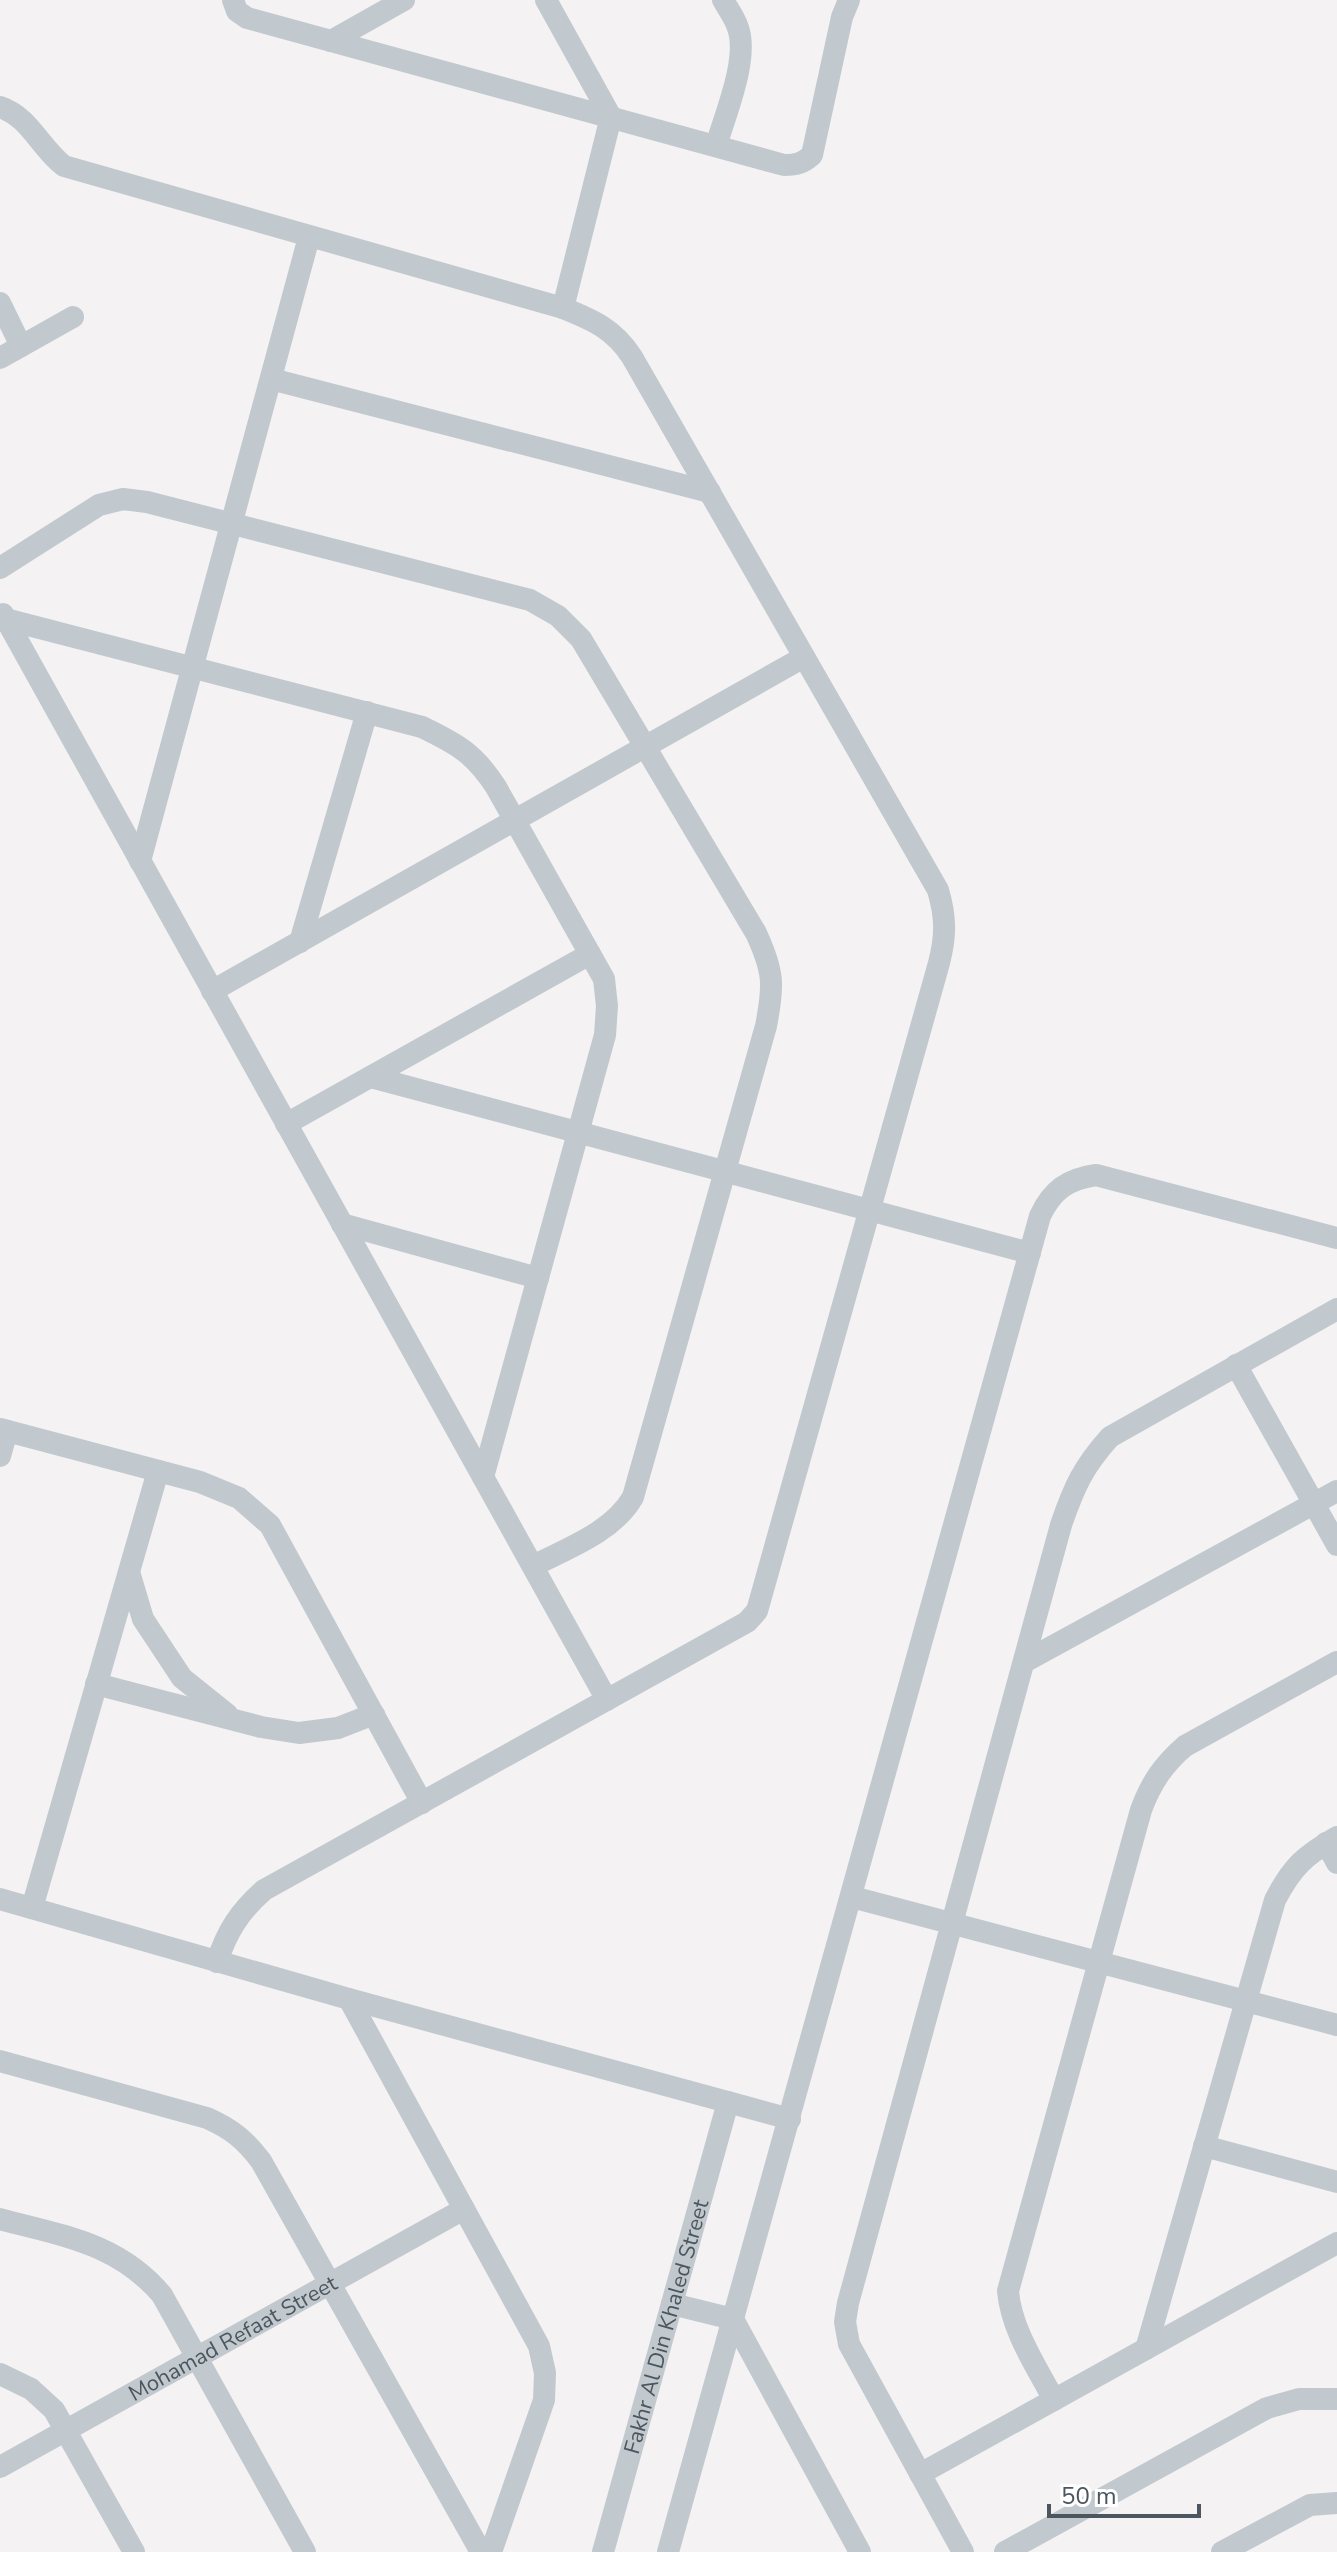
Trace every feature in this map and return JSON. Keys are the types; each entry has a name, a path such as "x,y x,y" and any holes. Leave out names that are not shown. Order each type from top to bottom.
{"street":[{"path":"233,0 237,11 247,18 784,165 803,163 812,155 842,17 849,0"},
{"path":"331,41 404,0"},
{"path":"546,0 611,117 563,308"},
{"path":"716,146 740,64 742,45 738,27 723,0"},
{"path":"0,107 27,124 52,157 64,166 563,308 608,328 622,341 710,492 938,890 945,914 945,939 757,1611 747,1622 264,1890 242,1909 226,1934 217,1962"},
{"path":"140,861 309,237"},
{"path":"0,303 21,346"},
{"path":"0,358 73,317"},
{"path":"271,379 710,492"},
{"path":"0,568 99,505 123,499 232,523 530,600 558,616 581,639 756,933 769,962 772,991 766,1026 633,1497 625,1511 614,1521 533,1566"},
{"path":"3,614 192,668 422,727 452,742 480,762 604,979 607,1006 605,1035 483,1477"},
{"path":"3,614 607,1700"},
{"path":"212,991 804,657"},
{"path":"300,942 367,712"},
{"path":"286,1124 590,954"},
{"path":"371,1077 1030,1253"},
{"path":"668,2552 1040,1216 1048,1199 1061,1186 1078,1178 1096,1175 1337,1238"},
{"path":"342,1224 538,1278"},
{"path":"963,2552 849,2344 845,2322 1061,1525 1072,1492 1087,1462 1110,1437 1337,1309"},
{"path":"1236,1365 1337,1545"},
{"path":"0,1456 4,1430 200,1482 239,1498 270,1525 422,1803"},
{"path":"32,1908 158,1471"},
{"path":"1024,1662 1337,1491"},
{"path":"129,1571 143,1619 182,1678 233,1720"},
{"path":"1054,2400 1014,2322 1008,2291 1150,1785 1165,1763 1185,1746 1337,1662"},
{"path":"96,1684 233,1720 299,1733 338,1728 374,1714"},
{"path":"1146,2349 1275,1900 1288,1875 1307,1854 1333,1847"},
{"path":"852,1897 1337,2025"},
{"path":"0,1899 349,1999 790,2119"},
{"path":"349,1999 539,2346 545,2373 544,2400 491,2552"},
{"path":"0,2061 207,2118 246,2140 261,2161 481,2552"},
{"name":"Fakhr Al Din Khaled Street","path":"603,2552 728,2102"},
{"path":"1204,2146 1337,2182"},
{"name":"Mohamad Refaat Street","path":"0,2467 464,2209"},
{"path":"0,2219 77,2241 127,2261 147,2278 162,2295 305,2552"},
{"path":"920,2474 1337,2243"},
{"path":"672,2304 733,2319 860,2552"},
{"path":"0,2374 31,2389 54,2410 134,2552"},
{"path":"1005,2552 1267,2408 1299,2399 1337,2399"},
{"path":"1222,2552 1310,2505 1337,2503"}]}
